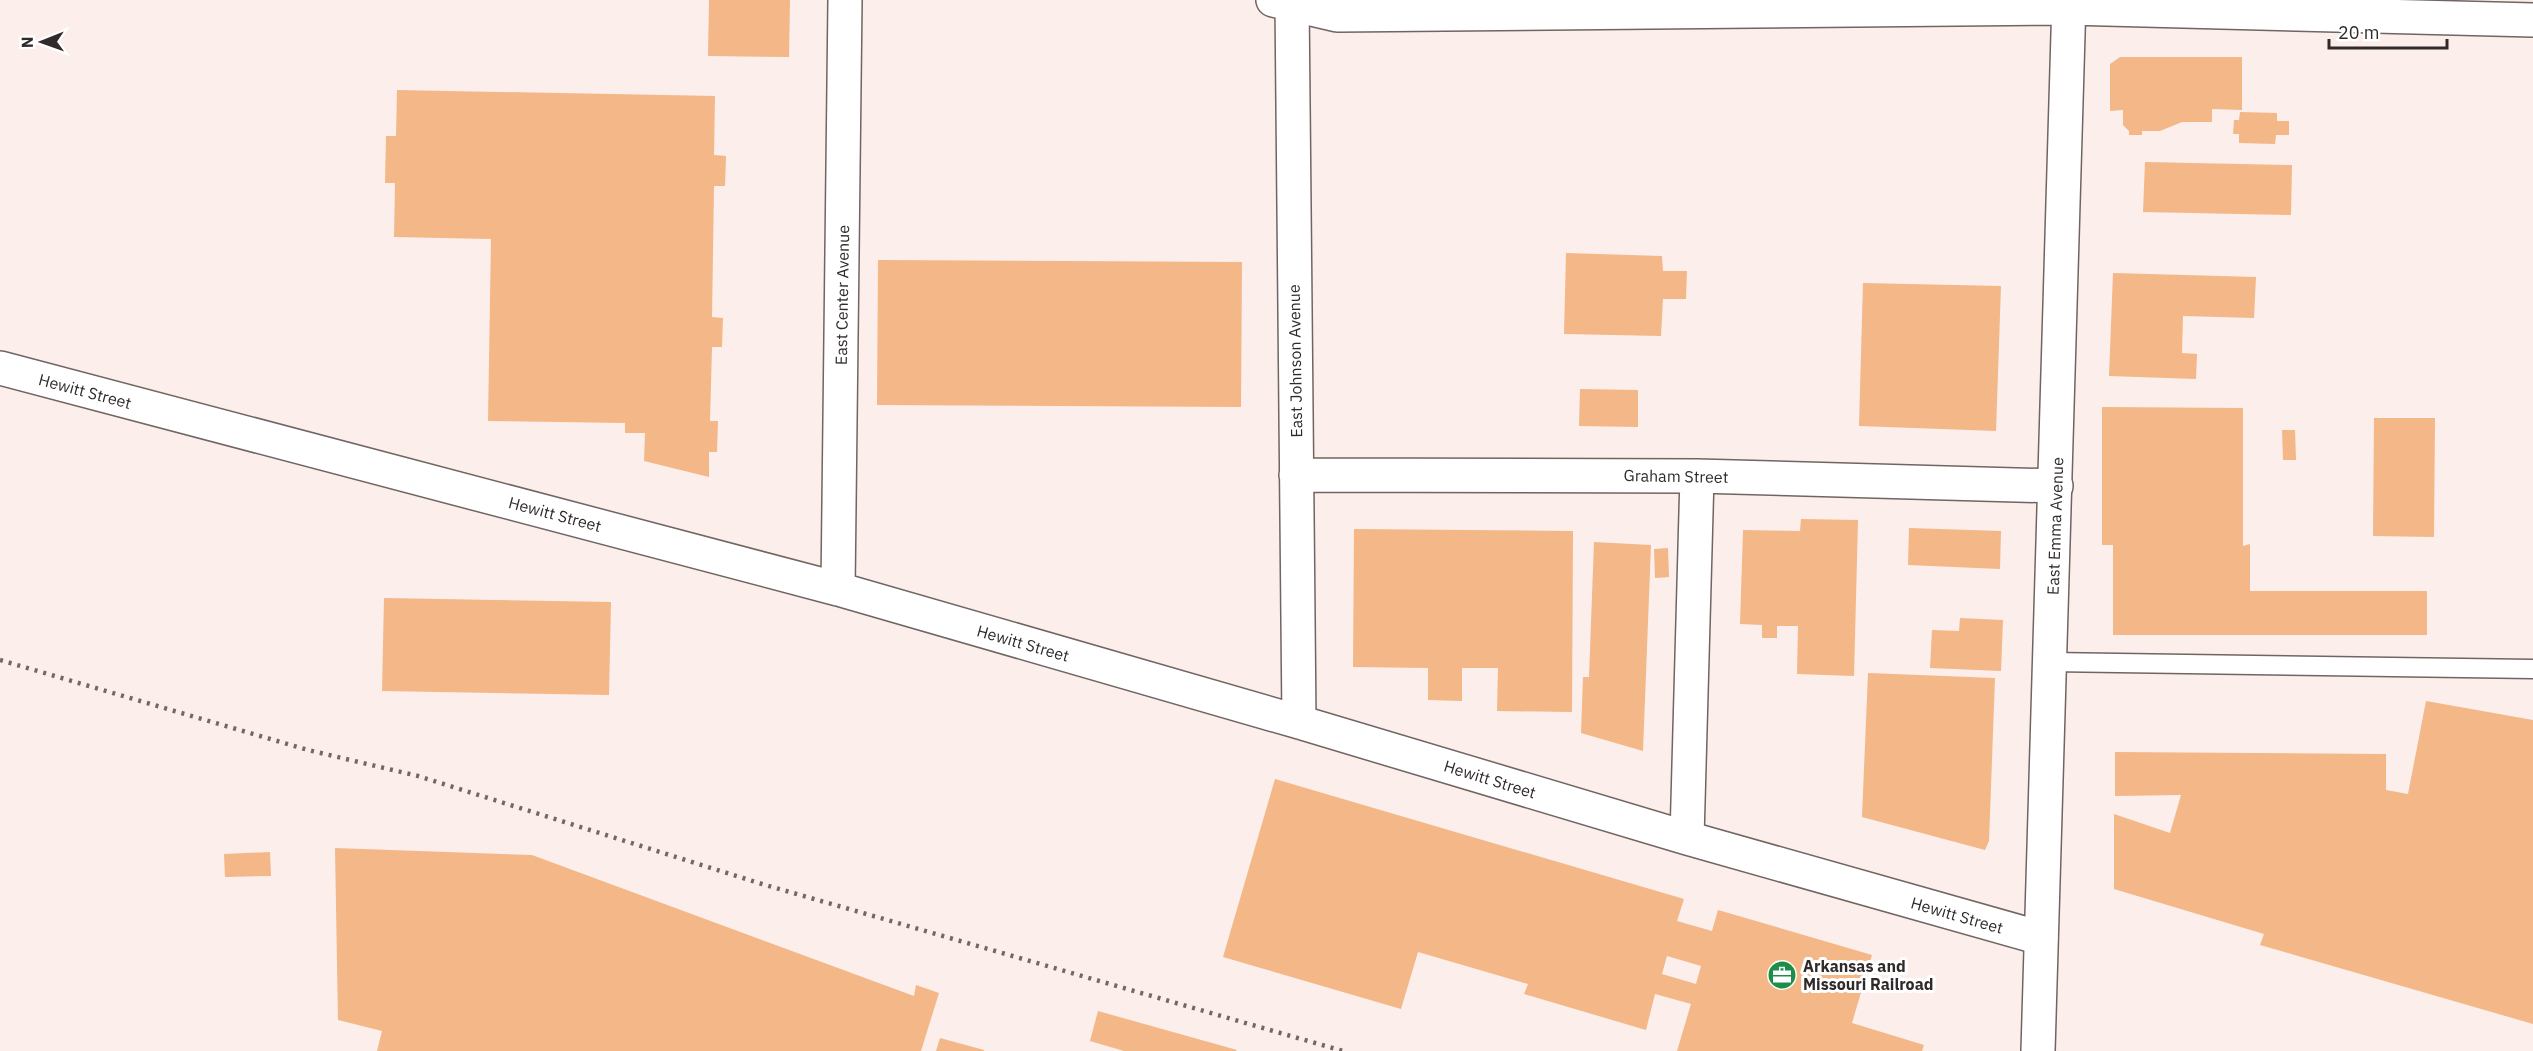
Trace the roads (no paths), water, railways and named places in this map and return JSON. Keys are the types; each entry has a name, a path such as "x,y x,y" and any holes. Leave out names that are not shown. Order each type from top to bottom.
{"street":[{"name":"East Center Avenue","path":"838,589 845,0"},
{"path":"1285,1 1337,15 2069,4 2533,20"},
{"name":"East Johnson Avenue","path":"1285,1 1299,722"},
{"name":"East Emma Avenue","path":"2038,1051 2069,4"},
{"name":"Hewitt Street","path":"0,368 838,589 1299,722 1686,838 2041,939"},
{"name":"Graham Street","path":"1296,475 1697,476 2056,486"},
{"path":"1686,838 1697,476"}],"lane":[{"path":"2050,662 2533,669"}],"railway":[{"path":"0,660 308,750 418,776 762,884 1343,1051"}],"place":[{"name":"Arkansas and Missouri Railroad","path":"1782,975"}]}
